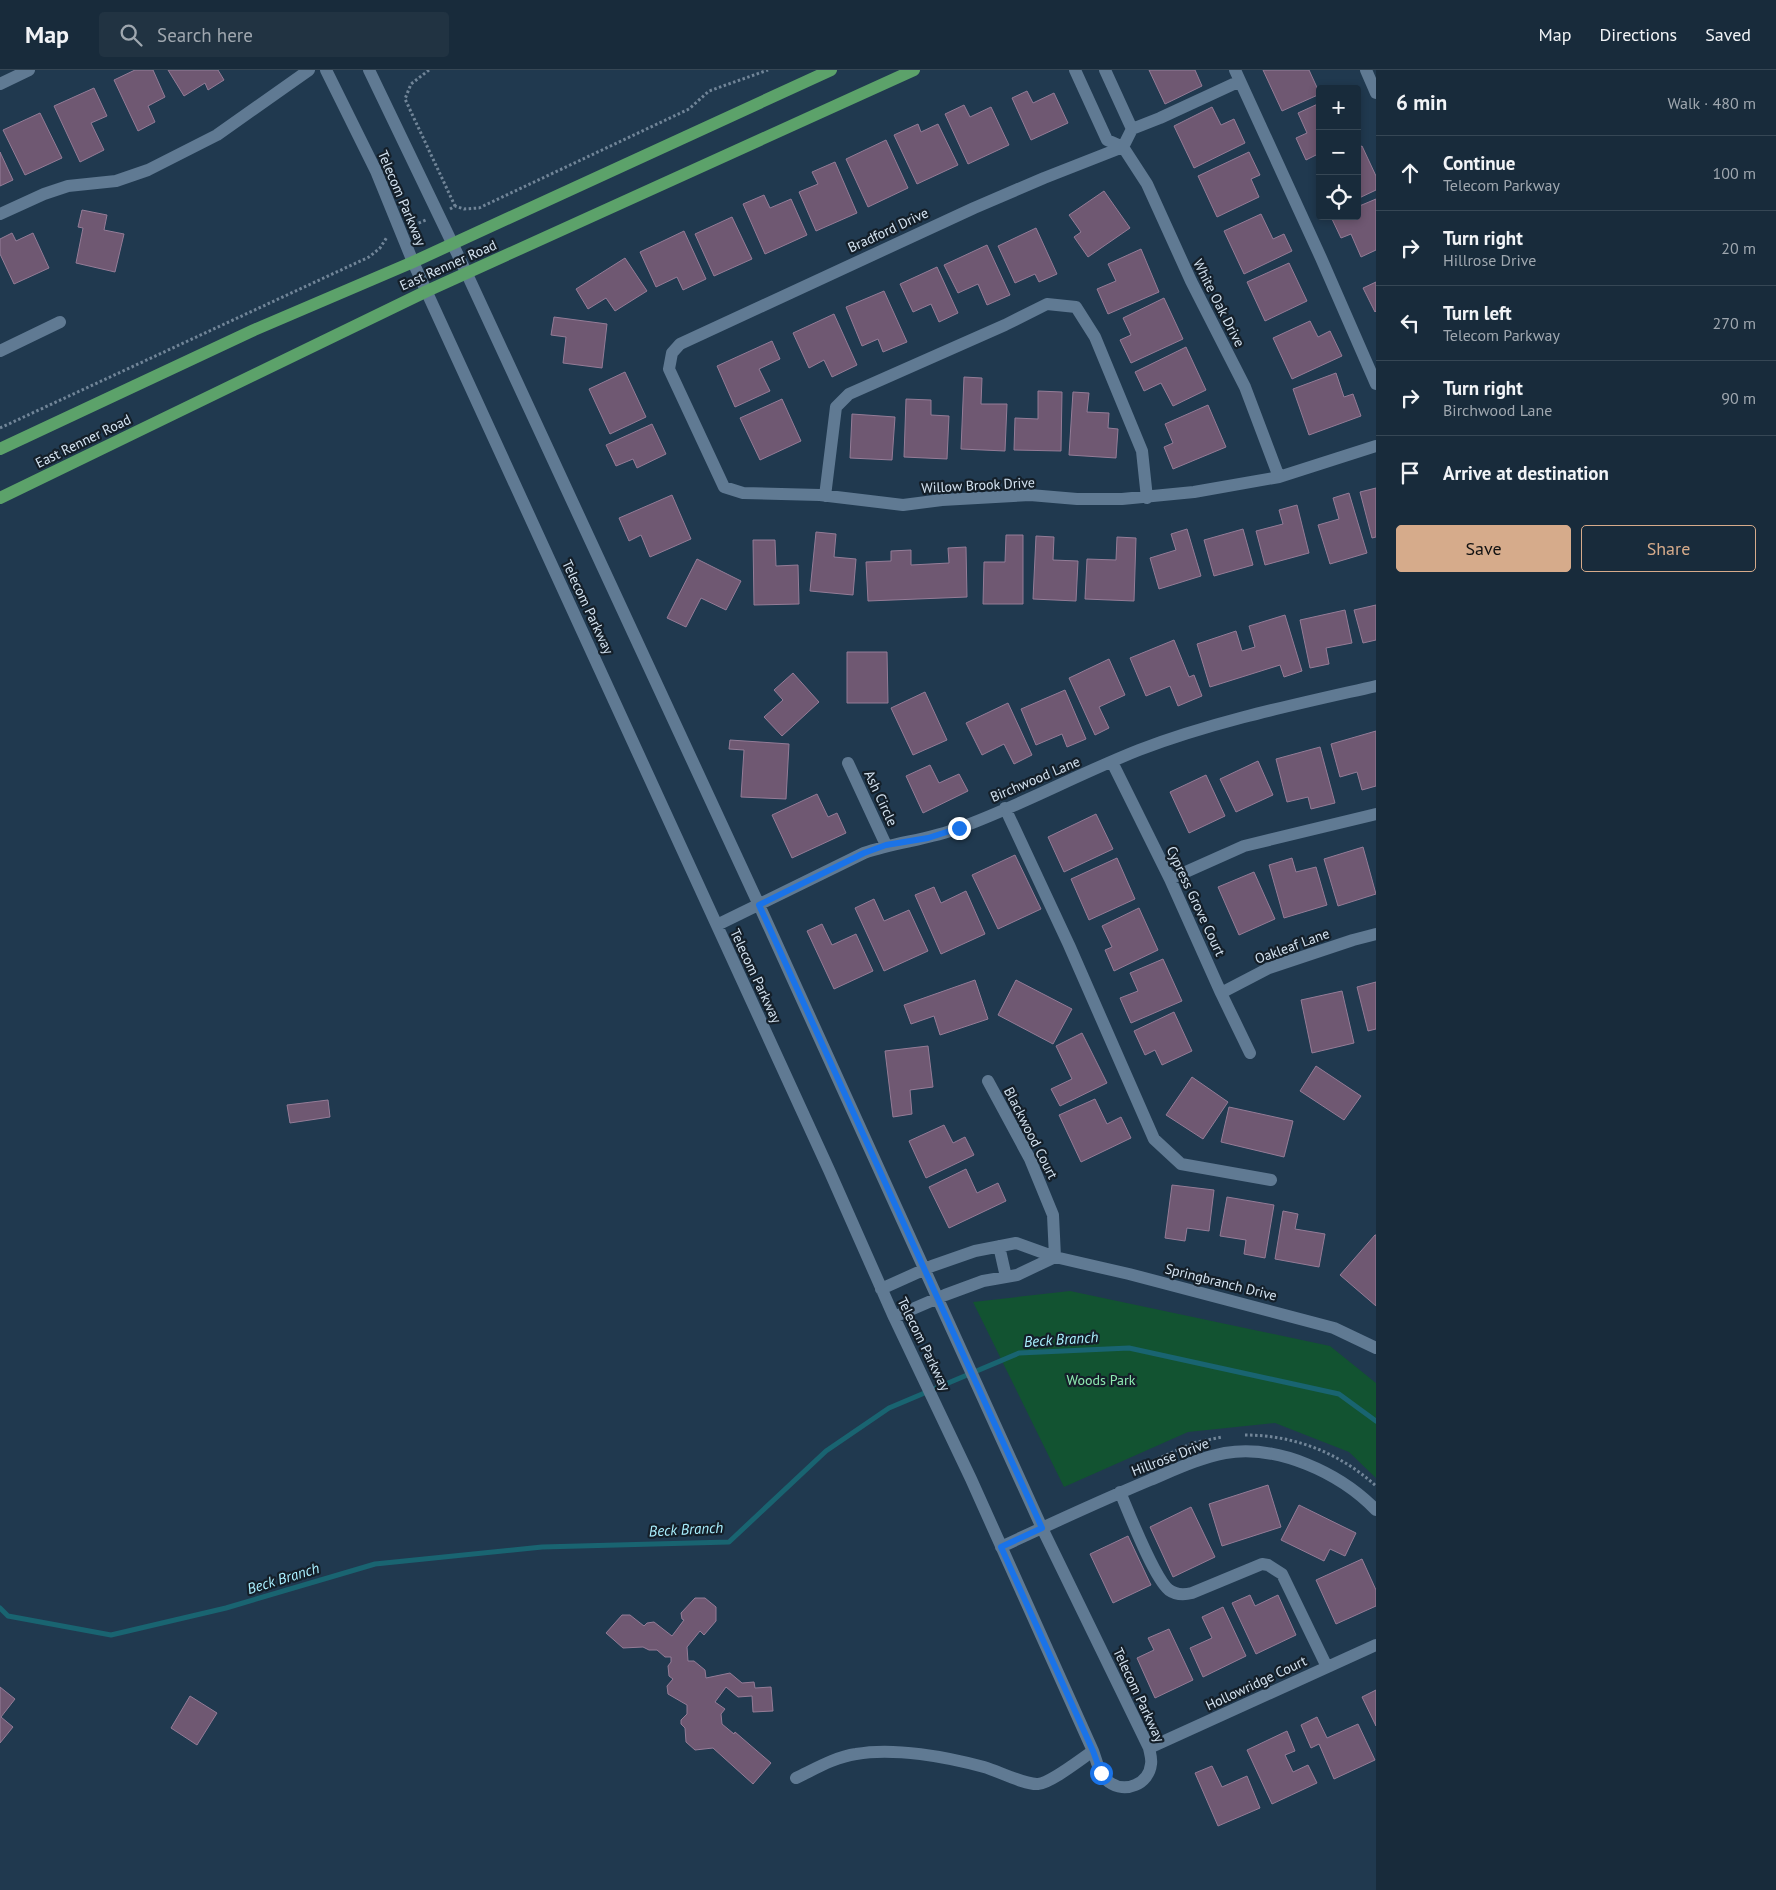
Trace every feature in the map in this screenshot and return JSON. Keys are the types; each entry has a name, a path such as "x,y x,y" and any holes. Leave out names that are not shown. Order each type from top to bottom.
{"main road":[{"name":"East Renner Road","path":"0,449 254,330 413,262 831,70"},
{"name":"East Renner Road","path":"0,498 427,291 914,70"}],"street":[{"path":"0,84 29,70"},
{"path":"0,214 44,194 68,186 116,180 148,170 217,135 309,70"},
{"name":"Telecom Parkway","path":"326,70 376,171 413,262 717,925 881,1289 954,1442 1093,1751 1101,1773 1108,1782 1122,1788 1136,1786 1148,1775 1152,1763 1149,1748 1042,1528 759,905 467,274 369,70"},
{"name":"White Oak Drive","path":"1075,70 1106,140 1123,147 1146,184 1191,281 1245,387 1279,477"},
{"path":"1105,70 1132,129"},
{"path":"1366,70 1376,93"},
{"path":"1123,147 1132,129 1160,118 1237,76 1321,258 1376,384"},
{"name":"Bradford Drive","path":"672,353 686,340 909,237 1044,178 1123,147"},
{"path":"825,496 836,407 849,394 1005,325 1047,304 1076,307 1094,337 1142,451 1147,498"},
{"path":"0,351 60,322"},
{"name":"Willow Brook Drive","path":"672,353 669,369 724,487 743,493 825,496 904,505 942,500 1030,495 1077,499 1147,498 1279,477 1376,446"},
{"name":"Birchwood Lane","path":"717,925 864,853 886,845 928,838 959,828 1138,751 1180,736 1302,703 1376,686"},
{"name":"Cypress Grove Court","path":"1112,762 1170,879 1250,1053"},
{"name":"Ash Circle","path":"848,763 886,845"},
{"path":"1005,808 1069,944 1154,1139 1180,1164 1272,1180"},
{"path":"1170,879 1244,846 1376,814"},
{"name":"Oakleaf Lane","path":"1221,993 1269,968 1376,934"},
{"name":"Blackwood Court","path":"988,1081 1030,1159 1053,1215 1055,1257"},
{"name":"Springbranch Drive","path":"881,1289 974,1251 1016,1243 1055,1257 1129,1274 1334,1328 1376,1348"},
{"path":"999,1246 1006,1277"},
{"path":"894,1317 983,1281 1017,1275 1055,1257"},
{"name":"Hillrose Drive","path":"1001,1547 1120,1492 1199,1460 1226,1453 1255,1452 1311,1465 1337,1478 1362,1496 1376,1510"},
{"path":"1120,1492 1154,1565 1168,1589 1174,1593 1185,1595 1262,1564 1268,1565 1282,1574 1326,1667"},
{"name":"Hollowridge Court","path":"1149,1748 1376,1645"},
{"path":"796,1778 855,1754 881,1752 922,1754 965,1762 1037,1784 1052,1778 1093,1751"}],"path":[{"path":"430,70 411,84 405,99 455,206"},
{"path":"0,428 369,257 380,248 386,238 400,231 455,206 464,209 479,208 689,109 709,91 768,70"}],"green space":[{"name":"Woods Park","path":"1070,1291 1330,1346 1376,1383 1376,1478 1349,1452 1275,1423 1188,1432 1064,1487 973,1302"}],"building":[{"path":"135,70 153,70 165,97 148,106 155,122 138,131 114,80"},
{"path":"168,70 218,70 224,80 208,90 205,83 184,96"},
{"path":"1149,70 1195,70 1202,86 1165,104"},
{"path":"1263,70 1309,70 1316,85 1316,96 1282,111"},
{"path":"94,88 107,116 91,123 104,150 80,162 54,106"},
{"path":"1027,91 1033,103 1054,93 1068,123 1031,140 1012,98"},
{"path":"964,105 970,117 991,107 1009,145 968,164 945,114"},
{"path":"1316,105 1316,155 1306,160 1296,138 1307,133 1298,113"},
{"path":"1212,107 1221,125 1234,119 1245,143 1194,168 1174,126"},
{"path":"40,113 62,158 25,175 3,130"},
{"path":"918,124 921,132 938,124 958,165 917,184 894,135"},
{"path":"886,140 908,188 868,207 846,159"},
{"path":"1361,146 1376,176 1376,190 1361,197 1361,175"},
{"path":"0,152 13,180 0,186"},
{"path":"1249,152 1260,175 1251,179 1259,197 1217,217 1198,176"},
{"path":"835,162 857,213 816,231 799,192 818,184 812,172"},
{"path":"1104,191 1130,228 1088,257 1074,237 1081,232 1069,215"},
{"path":"764,195 770,208 791,199 807,235 765,254 743,204"},
{"path":"1376,199 1376,250 1361,257 1351,234 1341,238 1332,220 1361,220 1361,205"},
{"path":"82,210 107,215 104,230 124,234 115,272 76,263 83,228 78,227"},
{"path":"1261,214 1273,239 1284,234 1292,251 1244,274 1224,231"},
{"path":"732,217 752,259 714,276 695,234"},
{"path":"1036,228 1057,274 1039,282 1035,274 1015,283 998,246"},
{"path":"684,231 706,279 683,290 677,277 656,287 640,252"},
{"path":"12,233 16,241 33,233 49,268 14,284 0,254 0,239"},
{"path":"987,245 1010,295 987,305 978,284 958,293 944,265"},
{"path":"1141,249 1159,292 1108,314 1097,289 1116,281 1108,264"},
{"path":"625,258 647,291 615,311 606,298 588,309 576,289"},
{"path":"1289,263 1307,301 1265,321 1247,282"},
{"path":"937,267 958,313 939,322 931,304 913,312 900,284"},
{"path":"1376,282 1376,311 1375,312 1363,288"},
{"path":"884,291 907,342 883,352 878,339 862,346 846,307"},
{"path":"1164,298 1183,339 1131,363 1120,340 1131,335 1123,318"},
{"path":"834,314 857,365 832,377 824,360 809,368 793,333"},
{"path":"554,317 607,324 602,368 563,363 566,337 551,335"},
{"path":"1310,321 1318,337 1330,331 1342,356 1292,379 1273,338"},
{"path":"772,341 780,359 759,369 770,391 735,407 717,366"},
{"path":"1186,347 1206,390 1173,406 1161,383 1144,391 1135,372"},
{"path":"625,372 646,417 610,434 589,389"},
{"path":"1336,373 1344,397 1353,394 1361,416 1309,435 1293,389"},
{"path":"964,377 982,378 981,404 1007,404 1005,451 961,449"},
{"path":"1038,391 1062,392 1061,451 1014,450 1015,418 1038,419"},
{"path":"1073,392 1089,393 1087,412 1109,413 1108,428 1118,429 1116,458 1069,455"},
{"path":"782,399 801,441 760,460 740,418"},
{"path":"906,399 931,400 931,415 949,416 947,459 904,457"},
{"path":"1208,405 1226,447 1173,469 1164,447 1173,443 1165,424"},
{"path":"852,414 895,417 892,460 850,458"},
{"path":"652,424 666,454 637,468 633,459 616,466 606,445"},
{"path":"1376,488 1376,537 1372,538 1360,492"},
{"path":"1349,493 1367,553 1330,564 1318,525 1339,519 1333,498"},
{"path":"672,495 691,539 650,557 641,535 629,541 619,518"},
{"path":"1297,505 1309,553 1265,565 1256,531 1283,524 1279,510"},
{"path":"1187,529 1201,576 1159,589 1150,558 1176,550 1171,534"},
{"path":"1243,529 1253,565 1214,576 1204,540"},
{"path":"816,532 836,534 834,557 856,559 853,595 810,591"},
{"path":"1006,535 1023,535 1023,604 983,604 984,562 1005,562"},
{"path":"1036,536 1054,537 1053,560 1078,561 1076,601 1033,599"},
{"path":"1117,537 1136,538 1134,601 1085,599 1087,559 1116,560"},
{"path":"753,540 775,540 776,566 798,565 799,604 754,605"},
{"path":"966,547 967,597 868,601 866,562 891,561 891,551 911,550 911,565 949,563 948,548"},
{"path":"697,559 741,581 726,610 701,598 686,627 667,618"},
{"path":"1376,605 1376,640 1363,643 1354,610"},
{"path":"1345,610 1352,643 1326,648 1329,664 1310,668 1300,620"},
{"path":"1285,615 1302,671 1284,677 1280,665 1210,687 1197,644 1236,631 1242,651 1255,647 1249,626"},
{"path":"1174,640 1189,677 1194,675 1202,696 1178,706 1170,686 1146,696 1130,658"},
{"path":"847,652 887,652 888,703 847,703"},
{"path":"1109,659 1125,695 1099,707 1109,728 1095,735 1069,678"},
{"path":"793,673 819,702 782,736 764,717 783,700 774,690"},
{"path":"1065,690 1086,739 1067,747 1062,734 1036,745 1021,709"},
{"path":"925,692 947,740 913,755 891,708"},
{"path":"1008,703 1032,755 1014,764 1004,744 982,755 966,723"},
{"path":"1376,731 1376,786 1362,790 1357,772 1340,777 1331,744"},
{"path":"730,740 789,744 786,799 741,797 744,750 729,749"},
{"path":"1320,747 1335,803 1311,809 1308,797 1287,802 1276,759"},
{"path":"1258,761 1273,795 1236,812 1220,779"},
{"path":"930,765 939,783 959,774 968,791 923,813 906,776"},
{"path":"1206,775 1225,816 1189,833 1170,792"},
{"path":"817,794 828,817 837,813 846,833 792,858 772,815"},
{"path":"1096,814 1113,849 1064,872 1048,837"},
{"path":"1363,847 1376,894 1338,906 1324,859"},
{"path":"1015,855 1041,909 998,929 972,875"},
{"path":"1117,858 1135,899 1089,920 1071,879"},
{"path":"1292,858 1296,872 1316,867 1327,905 1284,918 1269,865"},
{"path":"1254,872 1275,919 1239,935 1218,887"},
{"path":"934,887 941,903 966,891 985,934 941,954 915,895"},
{"path":"874,899 884,921 909,910 928,951 884,971 855,908"},
{"path":"1139,908 1158,950 1114,971 1105,950 1112,947 1102,926"},
{"path":"822,924 832,945 856,934 873,971 834,989 807,931"},
{"path":"1163,959 1182,1001 1131,1023 1120,998 1138,991 1130,973"},
{"path":"975,980 988,1019 940,1035 934,1016 911,1024 904,1005"},
{"path":"1016,980 1072,1009 1053,1044 998,1015"},
{"path":"1376,982 1376,1029 1368,1031 1357,987"},
{"path":"1342,991 1354,1043 1312,1053 1301,1000"},
{"path":"1174,1012 1192,1051 1162,1065 1155,1050 1145,1055 1134,1031"},
{"path":"1082,1033 1107,1083 1060,1106 1051,1089 1072,1079 1056,1046"},
{"path":"928,1046 933,1087 910,1090 912,1114 893,1117 885,1051"},
{"path":"1316,1066 1361,1096 1344,1120 1300,1091"},
{"path":"1192,1077 1228,1102 1203,1139 1166,1115"},
{"path":"1095,1099 1107,1124 1121,1117 1131,1138 1081,1162 1059,1115"},
{"path":"328,1100 330,1117 290,1123 287,1105"},
{"path":"1229,1107 1293,1121 1284,1157 1221,1142"},
{"path":"944,1125 953,1143 965,1137 974,1155 926,1178 909,1141"},
{"path":"966,1169 977,1193 998,1183 1006,1201 949,1228 929,1187"},
{"path":"1172,1185 1214,1190 1209,1231 1187,1228 1185,1241 1165,1238"},
{"path":"1227,1197 1274,1205 1265,1258 1244,1254 1246,1240 1220,1236"},
{"path":"1283,1211 1298,1214 1295,1229 1325,1234 1319,1267 1275,1259"},
{"path":"1376,1235 1376,1306 1340,1275"},
{"path":"1268,1485 1281,1527 1222,1546 1209,1504"},
{"path":"1299,1505 1356,1533 1345,1556 1330,1549 1324,1561 1281,1540"},
{"path":"1191,1507 1215,1557 1173,1577 1150,1527"},
{"path":"1128,1536 1151,1585 1113,1603 1090,1554"},
{"path":"1362,1559 1376,1590 1376,1606 1336,1624 1316,1580"},
{"path":"1250,1595 1255,1606 1278,1595 1296,1635 1256,1654 1232,1603"},
{"path":"695,1598 705,1598 716,1607 716,1621 704,1635 700,1631 687,1647 688,1661 694,1661 705,1670 706,1678 730,1673 742,1683 754,1682 755,1688 771,1687 773,1711 753,1712 752,1696 738,1697 726,1687 715,1702 725,1709 721,1714 722,1724 734,1734 735,1732 771,1763 753,1784 713,1748 695,1750 686,1742 685,1728 681,1724 681,1720 687,1714 687,1705 668,1694 667,1686 673,1679 669,1676 668,1666 671,1662 671,1657 665,1657 657,1650 649,1650 643,1647 623,1648 606,1633 622,1615 630,1615 644,1626 647,1623 654,1622 672,1636 684,1620 681,1613"},
{"path":"1223,1607 1246,1656 1203,1677 1190,1648 1212,1638 1202,1617"},
{"path":"1169,1629 1193,1680 1155,1698 1137,1658 1154,1650 1148,1638"},
{"path":"0,1687 15,1699 1,1717 13,1727 0,1743"},
{"path":"1376,1690 1376,1726 1362,1697"},
{"path":"190,1696 217,1713 197,1745 171,1728"},
{"path":"1317,1717 1327,1738 1358,1724 1375,1760 1334,1779 1319,1744 1311,1748 1301,1725"},
{"path":"1287,1731 1295,1751 1285,1755 1293,1772 1308,1765 1317,1783 1272,1804 1247,1750"},
{"path":"1212,1766 1222,1787 1247,1776 1260,1808 1218,1826 1195,1773"}],"waterway":[{"name":"Beck Branch","path":"0,1608 8,1616 111,1635 226,1608 375,1564 542,1547 729,1542 826,1451 889,1408 1019,1353 1129,1348 1339,1394 1376,1421"}],"route":[{"path":"959,828 928,838 886,845 864,853 759,905 1042,1528 1001,1547 1093,1751 1101,1773"}]}
